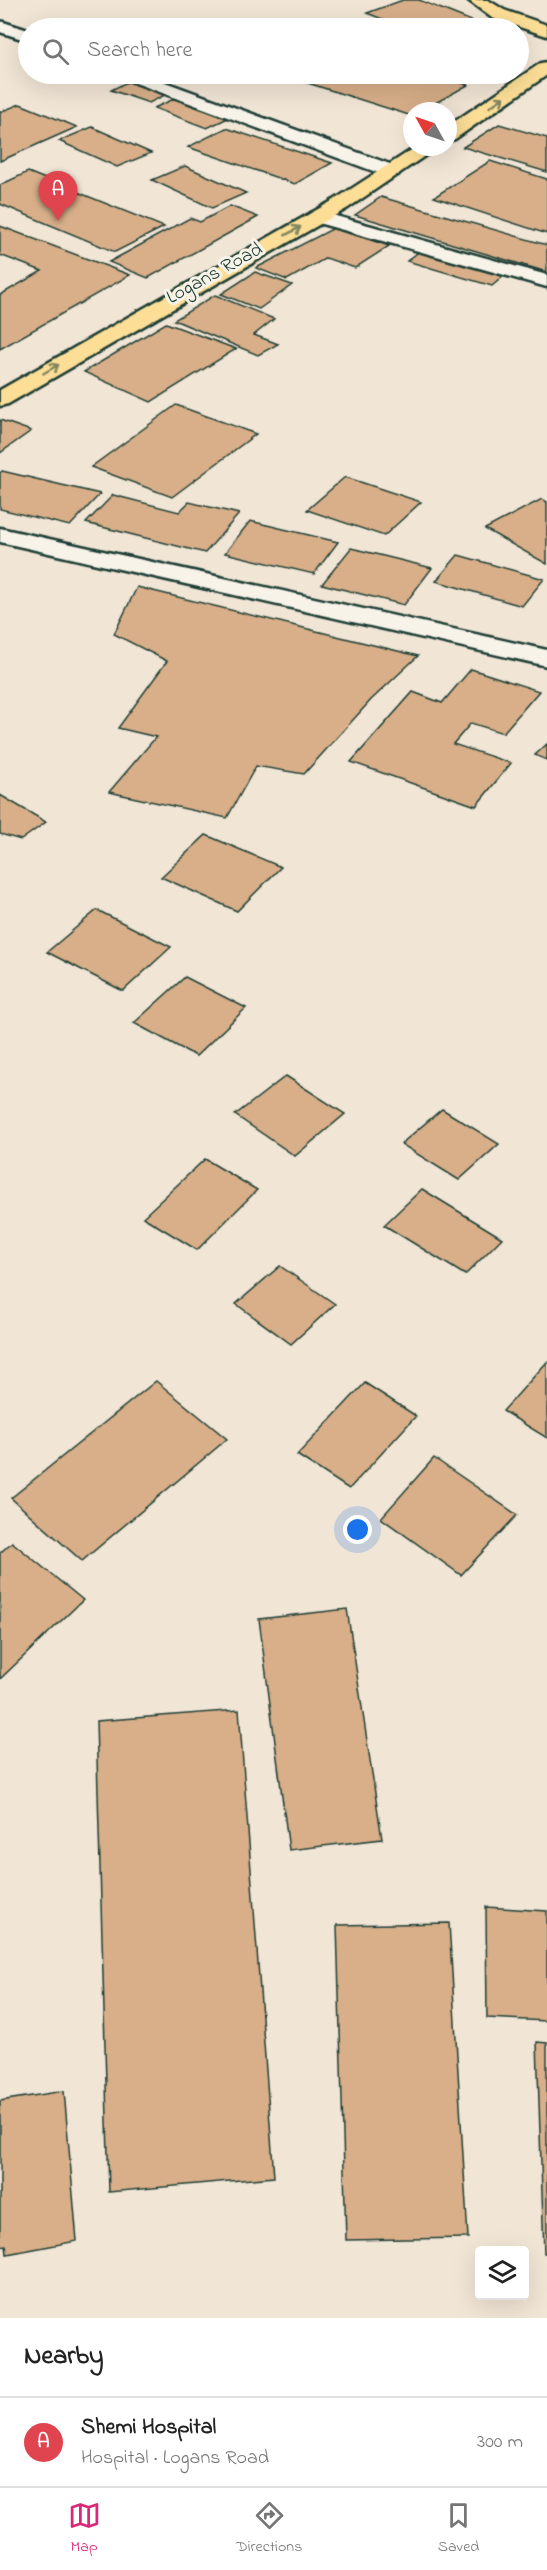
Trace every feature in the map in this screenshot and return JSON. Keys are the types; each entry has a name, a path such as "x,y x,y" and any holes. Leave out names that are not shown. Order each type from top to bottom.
{"main road":[{"path":"480,2 547,20"},
{"path":"480,2 498,14 510,18"},
{"path":"529,25 547,31"},
{"path":"529,79 547,67"},
{"path":"457,129 522,84"},
{"name":"Logans Road","path":"0,399 318,217 415,156"}],"street":[{"path":"0,26 18,32"},
{"path":"155,84 391,171"},
{"path":"318,217 547,281"},
{"path":"0,535 547,658"}],"building":[{"path":"403,0 419,0 464,18 380,18 367,13"},
{"path":"123,84 143,84 169,93 149,103 111,90"},
{"path":"311,84 465,84 468,85 437,102 403,102 403,113"},
{"path":"176,98 230,117 207,128 154,108"},
{"path":"20,104 77,127 0,161 0,112"},
{"path":"499,124 547,138 547,172 463,147"},
{"path":"92,127 151,153 117,167 59,141"},
{"path":"226,128 332,163 295,184 188,147"},
{"path":"490,161 547,179 547,234 434,197"},
{"path":"185,166 246,193 212,208 152,180"},
{"path":"28,172 164,227 115,252 0,204 0,185"},
{"path":"381,197 547,245 547,272 355,215"},
{"path":"230,206 258,217 148,278 109,262 190,218 200,222"},
{"path":"0,226 130,275 0,349 0,295 42,271 0,255"},
{"path":"334,228 389,246 355,268 326,258 287,280 256,268"},
{"path":"421,250 505,275 492,286 407,261"},
{"path":"255,272 292,285 259,309 221,294"},
{"path":"215,295 274,319 254,335 278,344 258,355 174,320"},
{"path":"166,323 236,349 151,402 84,372"},
{"path":"176,405 256,434 172,497 91,467"},
{"path":"0,420 31,431 0,453"},
{"path":"2,471 100,494 70,526 0,509 0,473"},
{"path":"345,477 421,502 384,536 307,510"},
{"path":"113,495 179,512 189,502 239,514 205,553 86,523"},
{"path":"542,499 547,502 547,564 485,529"},
{"path":"250,521 338,542 314,574 225,553"},
{"path":"351,548 432,568 404,605 322,584"},
{"path":"458,555 544,579 522,606 436,581"},
{"path":"137,587 418,656 371,700 304,774 256,766 227,818 109,792 156,737 118,728 167,661 114,634"},
{"path":"471,669 539,691 503,733 471,723 453,744 511,763 476,806 351,762 413,692 442,703"},
{"path":"547,744 547,760 535,755"},
{"path":"0,795 46,822 21,840 0,834"},
{"path":"206,835 281,867 237,911 161,877"},
{"path":"97,910 171,947 123,991 47,952"},
{"path":"185,977 246,1008 196,1056 134,1023"},
{"path":"286,1076 345,1114 295,1156 235,1115"},
{"path":"442,1109 499,1144 459,1180 401,1144"},
{"path":"205,1159 257,1190 197,1250 143,1217"},
{"path":"422,1189 502,1238 465,1275 384,1225"},
{"path":"280,1266 335,1304 291,1344 236,1304"},
{"path":"547,1362 547,1438 503,1411"},
{"path":"156,1381 227,1439 82,1561 11,1498"},
{"path":"365,1383 416,1416 349,1489 297,1455"},
{"path":"434,1458 517,1515 461,1575 381,1518"},
{"path":"12,1542 83,1600 0,1679 0,1553"},
{"path":"347,1609 382,1839 289,1850 259,1619"},
{"path":"239,1710 274,2177 109,2192 96,1721"},
{"path":"486,1907 547,1911 547,2021 487,2018"},
{"path":"449,1923 468,2238 346,2240 337,1925"},
{"path":"537,2042 547,2043 547,2253 544,2253"},
{"path":"64,2091 77,2241 7,2254 6,2245 0,2246 0,2101"}],"place":[{"name":"Shemi Hospital","path":"58,221"}]}
